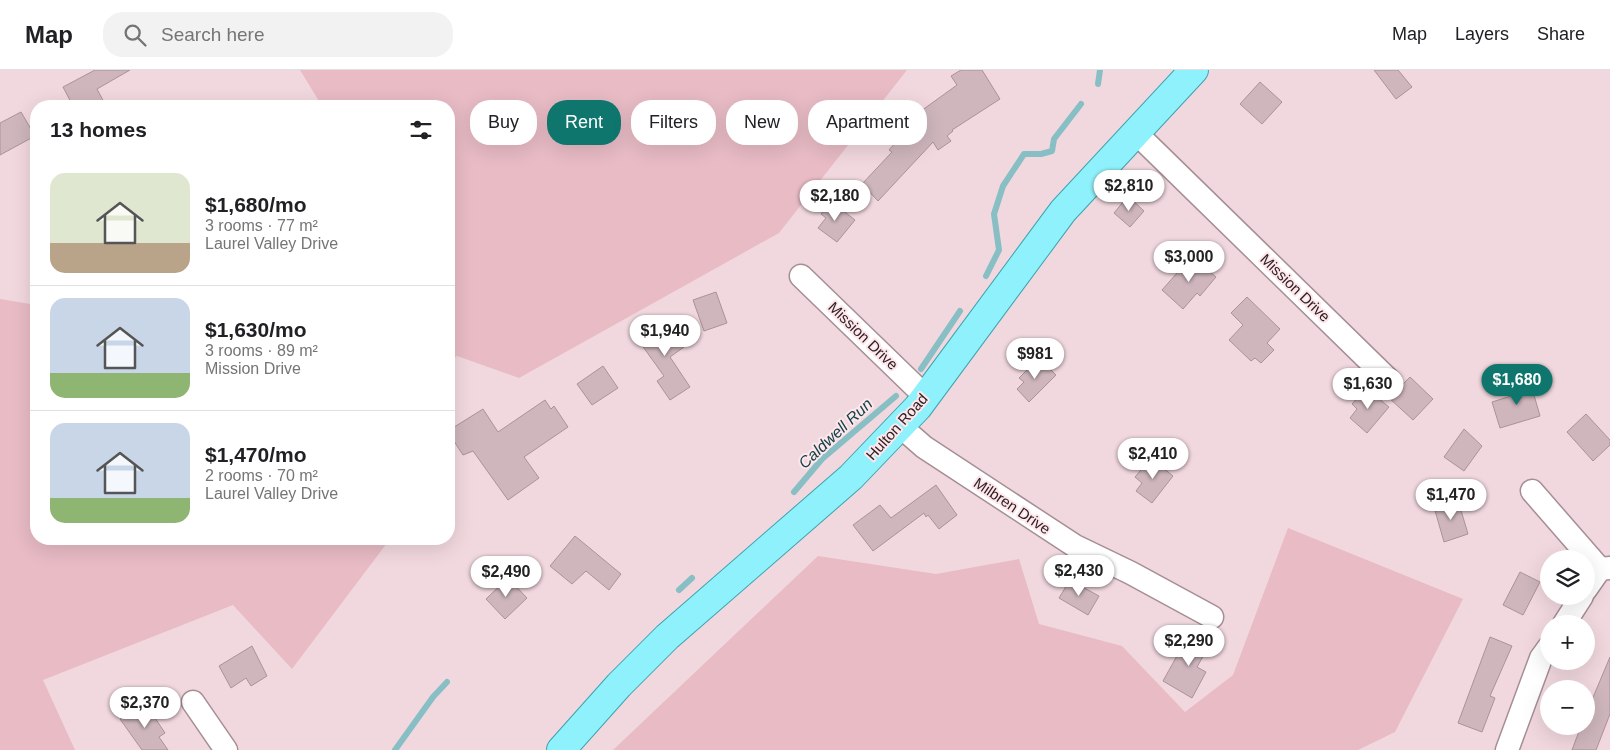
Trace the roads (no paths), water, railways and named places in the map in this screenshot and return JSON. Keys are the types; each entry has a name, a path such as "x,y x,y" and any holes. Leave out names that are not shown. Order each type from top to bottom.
{"main road":[{"name":"Hulton Road","path":"562,750 619,685 667,637 851,477 900,426 926,396 1063,211 1194,70"}],"street":[{"name":"Mission Drive","path":"1135,132 1390,381"},
{"name":"Mission Drive","path":"801,276 926,396"},
{"name":"Milbren Drive","path":"900,426 924,447 1059,537 1212,617"},
{"path":"1532,490 1605,568 1595,579"},
{"path":"1507,750 1540,661"},
{"path":"193,702 226,750"}],"waterway":[{"name":"Caldwell Run","path":"1098,84 1100,70"},
{"name":"Caldwell Run","path":"986,276 999,250 994,214 1003,186 1024,154 1041,154 1052,151 1054,139 1081,104"},
{"name":"Caldwell Run","path":"921,369 960,311"},
{"name":"Caldwell Run","path":"794,492 822,459 896,396"},
{"name":"Caldwell Run","path":"679,590 692,578"},
{"name":"Caldwell Run","path":"395,750 433,697 447,682"}]}
